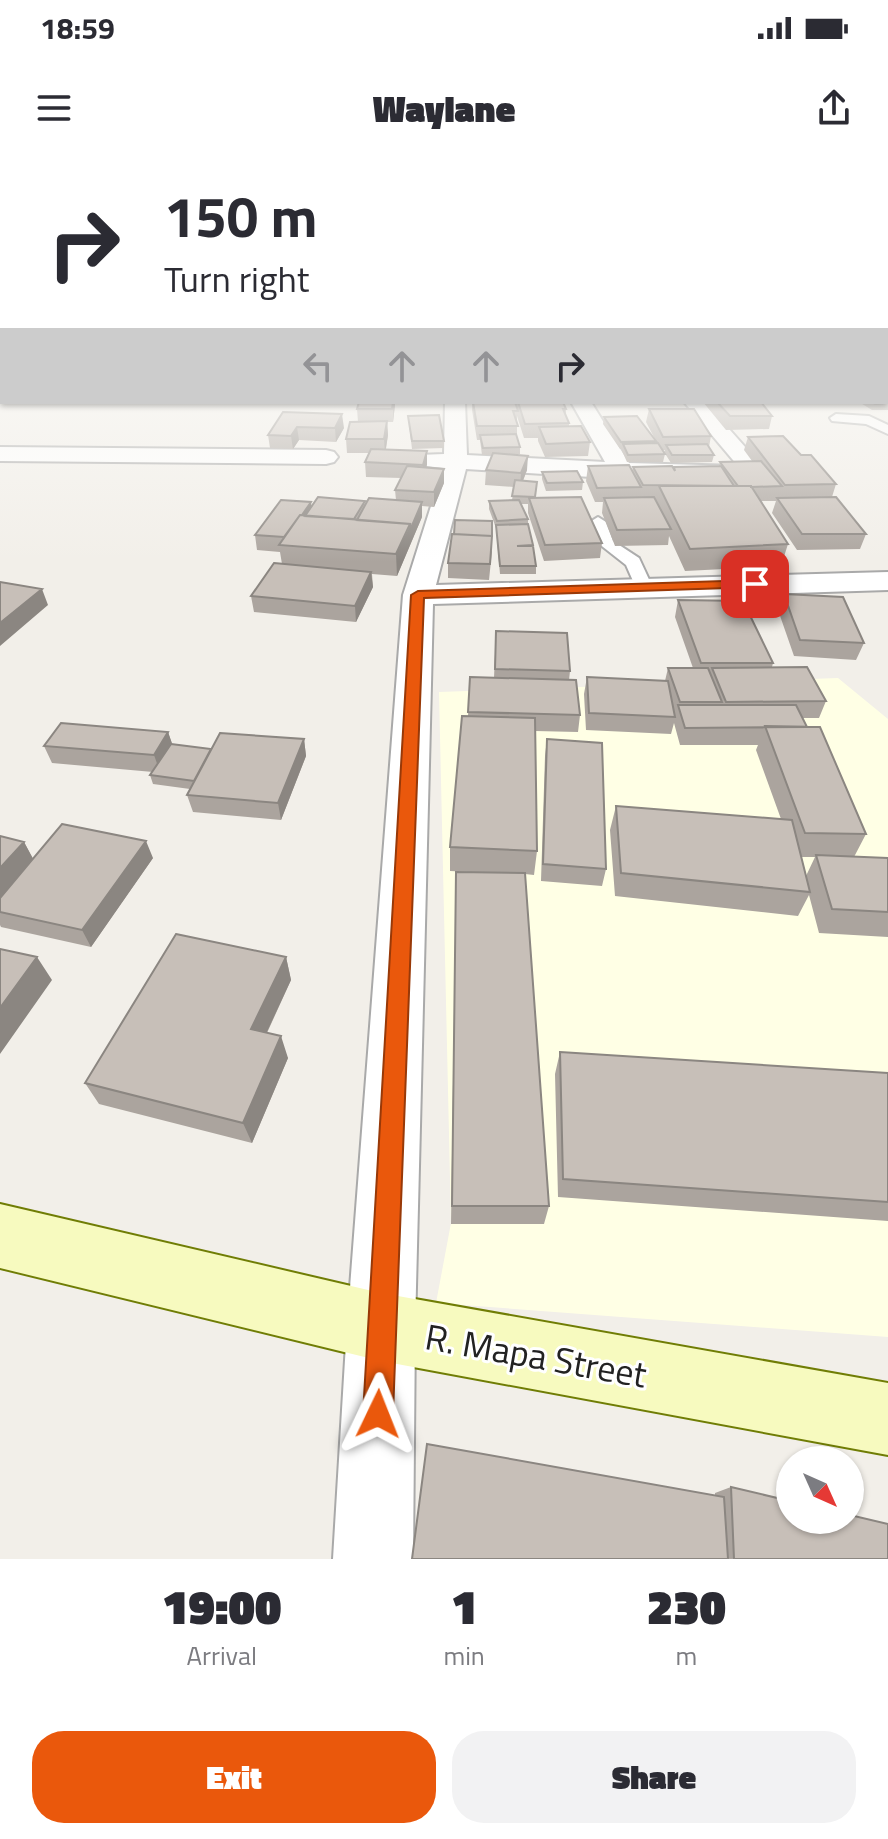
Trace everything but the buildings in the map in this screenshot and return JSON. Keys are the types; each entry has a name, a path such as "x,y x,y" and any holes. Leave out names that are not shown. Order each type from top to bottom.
{"main road":[{"name":"R. Mapa Street","path":"0,1236 381,1327 888,1419"}],"street":[{"path":"373,1559 381,1327 418,595 433,461 444,431"},
{"path":"599,431 623,472"},
{"path":"433,461 623,472 735,475 747,471 750,466 720,431"},
{"path":"0,454 326,457"},
{"path":"418,595 888,581"}],"lane":[{"path":"598,522 606,543 633,562 643,586"}],"shaded area":[{"path":"838,678 888,719 888,1337 436,1303 451,1223 439,692"}],"route":[{"path":"378,1414 418,595 755,584"}]}
